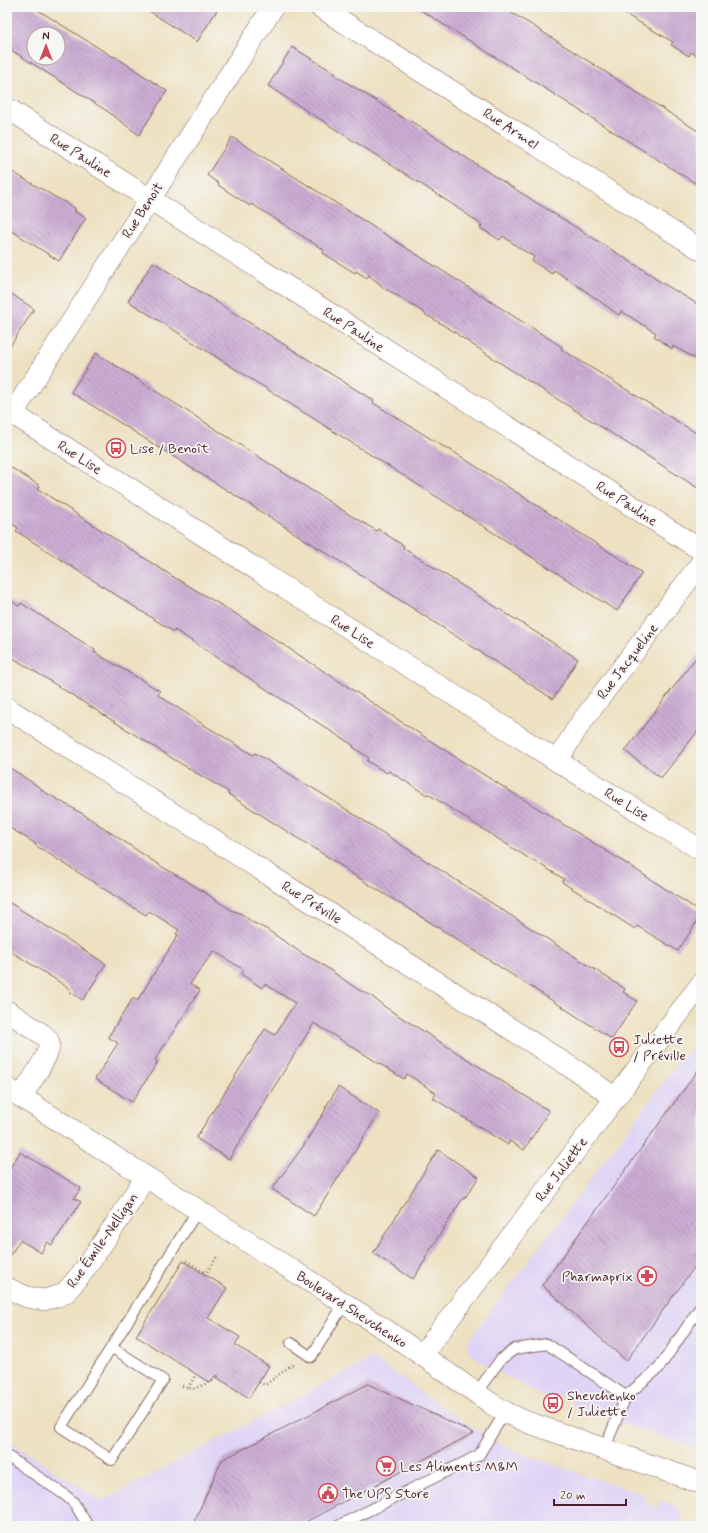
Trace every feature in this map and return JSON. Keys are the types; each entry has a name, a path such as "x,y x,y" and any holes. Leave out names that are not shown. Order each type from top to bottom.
{"street":[{"name":"Rue Benoit","path":"10,412 273,7"},
{"name":"Rue Armel","path":"320,7 701,250"},
{"name":"Rue Pauline","path":"7,108 701,550"},
{"name":"Rue Lise","path":"10,412 557,761 701,850"},
{"name":"Rue Jacqueline","path":"557,761 580,724 701,563"},
{"name":"Rue Préville","path":"7,708 580,1073 615,1098"},
{"name":"Rue Juliette","path":"422,1355 701,984"},
{"name":"Boulevard Shevchenko","path":"7,1011 42,1034 47,1038 49,1043 49,1047 44,1058 14,1093 344,1304 505,1412 527,1422 701,1484"},
{"name":"Rue Émile-Nelligan","path":"7,1288 26,1297 44,1300 66,1292 87,1266 122,1215 145,1177"}],"lane":[{"path":"111,1347 163,1380 112,1460 61,1427 111,1347 198,1210"},
{"path":"291,1343 311,1356 344,1304"},
{"path":"604,1450 626,1396 659,1368 701,1306"},
{"path":"476,1393 501,1359 514,1349 547,1344 626,1396"},
{"path":"338,1526 479,1455 505,1412"},
{"path":"7,1456 65,1495 74,1503 88,1526"}],"path":[{"path":"205,1274 218,1255"},
{"path":"260,1382 265,1385 294,1363"},
{"path":"188,1388 196,1374"},
{"path":"193,1389 215,1380 219,1375"}],"shaded area":[{"path":"701,1033 701,1450 572,1406 573,1400 559,1395 556,1401 540,1395 485,1364 468,1351 467,1346 468,1341"},
{"path":"373,1358 446,1410 495,1442 519,1453 645,1495 643,1502 658,1507 660,1501 670,1504 679,1509 682,1515 681,1526 7,1526 7,1440 102,1501"}],"building":[{"path":"7,7 33,7 63,26 26,26 26,60 11,50 12,48 7,45"},
{"path":"143,7 219,7 197,42"},
{"path":"416,7 502,7 538,29 701,133 701,187"},
{"path":"613,7 701,7 701,59 691,52 689,56 671,45 673,42"},
{"path":"66,28 113,57 114,56 167,91 139,135 107,111 36,66 66,66"},
{"path":"292,47 442,141 491,174 655,277 654,278 701,306 701,362 673,346 672,349 654,336 656,333 621,311 619,315 554,270 552,274 532,261 534,257 503,236 500,240 480,228 482,225 449,202 268,86"},
{"path":"232,137 562,347 561,349 701,436 701,490 505,366 458,334 385,289 369,275 367,278 356,271 355,273 323,253 324,250 252,204 250,206 218,185 219,184 207,175"},
{"path":"7,169 76,209 74,211 86,218 59,261 7,228"},
{"path":"153,262 374,401 373,403 449,449 642,573 617,611 128,301"},
{"path":"7,291 34,309 7,351"},
{"path":"96,353 350,515 377,531 378,529 404,546 403,548 578,659 553,699 352,569 71,392"},
{"path":"7,465 40,486 38,489 172,576 236,614 457,758 701,912 701,915 678,951 637,926 635,929 562,882 564,879 428,794 427,795 389,771 387,773 367,761 369,758 353,747 354,746 175,630 174,632 16,531 18,528 7,520"},
{"path":"7,598 19,606 21,603 95,650 94,652 160,691 158,695 201,723 253,755 255,753 324,795 625,989 623,992 637,1001 612,1039 228,794 229,792 191,770 7,654"},
{"path":"701,651 701,727 661,778 625,751"},
{"path":"7,766 42,789 41,790 83,814 159,865 231,910 242,914 252,922 266,929 303,954 320,963 357,989 370,995 385,1007 549,1111 524,1150 510,1141 508,1145 433,1098 436,1093 407,1074 404,1079 314,1023 229,1159 196,1138 265,1029 275,1035 295,1003 265,984 262,988 241,974 244,970 214,951 190,984 200,990 155,1060 158,1062 132,1102 95,1079 118,1043 108,1037 133,998 137,1001 178,935 176,934 179,930 149,911 146,915 131,906 7,826"},
{"path":"7,901 106,964 83,1000 70,992 69,988 7,949"},
{"path":"701,1066 701,1258 626,1361 542,1285"},
{"path":"338,1087 379,1113 314,1216 272,1189 302,1148"},
{"path":"438,1150 479,1177 464,1199 463,1198 413,1279 373,1253"},
{"path":"20,1152 81,1188 74,1198 81,1202 52,1245 47,1242 41,1253 20,1240 7,1260 7,1173"},
{"path":"183,1261 227,1288 208,1318 240,1337 235,1345 269,1366 249,1398 215,1376 210,1383 136,1336"},
{"path":"368,1384 474,1433 298,1526 192,1526 222,1460"}],"place":[{"name":"Lise / Benoît","path":"116,448"},
{"name":"Juliette / Préville","path":"619,1047"},
{"name":"Pharmaprix","path":"647,1276"},
{"name":"Shevchenko / Juliette","path":"553,1403"},
{"name":"Les Aliments M&M","path":"386,1466"},
{"name":"The UPS Store","path":"328,1493"}]}
